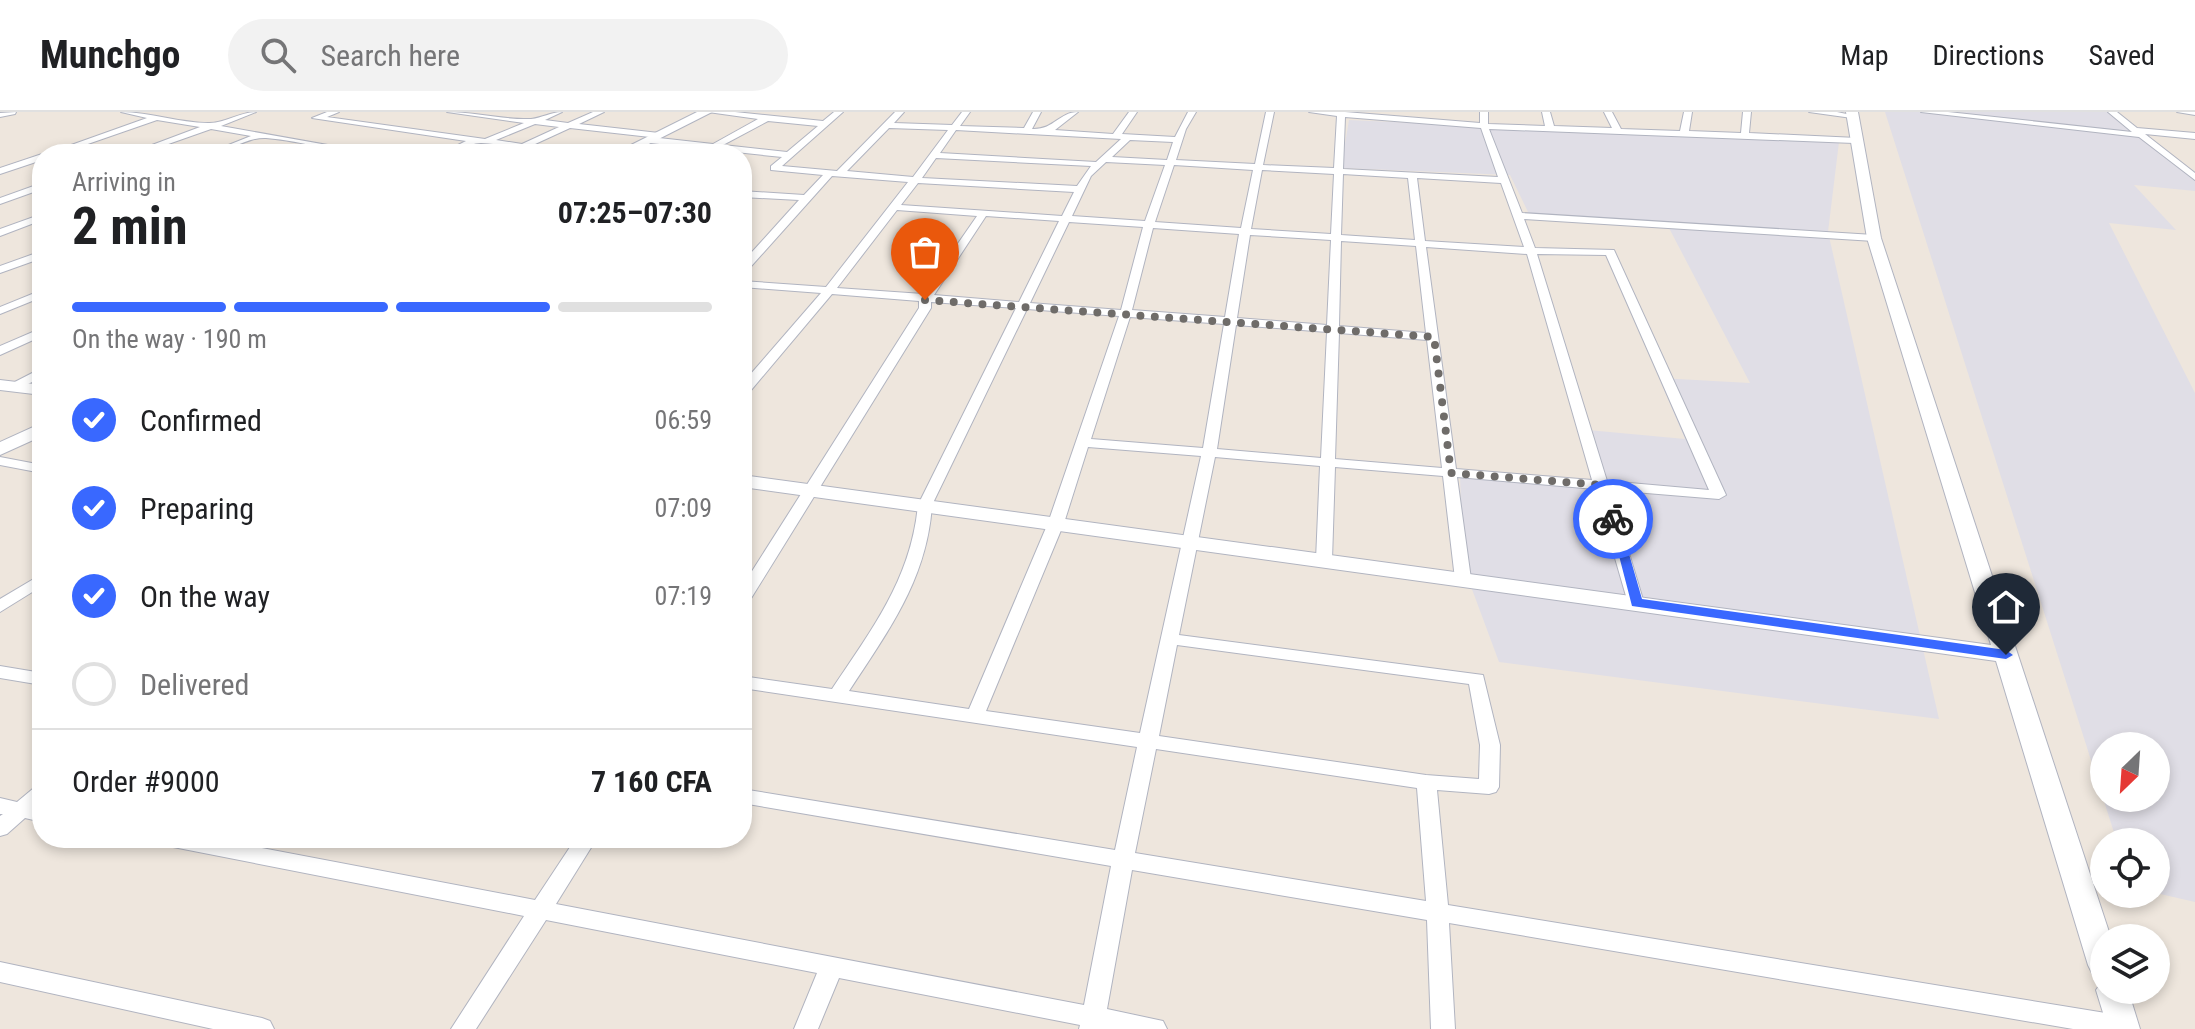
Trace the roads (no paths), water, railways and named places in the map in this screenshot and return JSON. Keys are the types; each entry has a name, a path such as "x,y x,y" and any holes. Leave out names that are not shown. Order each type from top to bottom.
{"main road":[{"path":"641,144 709,112"},
{"path":"1852,114 1854,140 1874,238 2091,924"},
{"path":"6,386 32,389"},
{"path":"0,449 32,434"},
{"path":"752,482 2006,655"},
{"path":"2116,1004 2124,1028"}],"street":[{"path":"0,115 12,112"},
{"path":"125,112 317,144"},
{"path":"79,144 174,112"},
{"path":"160,144 252,112"},
{"path":"335,112 316,118 502,144"},
{"path":"451,112 693,144"},
{"path":"472,144 558,112"},
{"path":"529,144 600,112"},
{"path":"709,112 825,124"},
{"path":"839,112 774,168 1080,189"},
{"path":"752,259 806,198 900,112"},
{"path":"752,380 829,291 966,112"},
{"path":"1027,131 1037,112"},
{"path":"1047,132 1074,112"},
{"path":"837,695 898,602 925,534 925,505 1080,189 1122,136 1133,112"},
{"path":"976,714 1056,523 1125,314 1149,225 1192,112"},
{"path":"1092,1023 1123,860 1192,541 1245,231 1270,112"},
{"path":"1313,112 1404,116 1429,123 1484,119 1550,128 1854,140"},
{"path":"1429,123 1437,112"},
{"path":"1546,112 1550,128"},
{"path":"1608,112 1617,130"},
{"path":"1684,133 1688,112"},
{"path":"1745,135 1747,112"},
{"path":"1813,112 1852,114"},
{"path":"1925,112 2195,136"},
{"path":"2112,112 2195,177"},
{"path":"2181,112 2195,113"},
{"path":"1324,560 1341,114"},
{"path":"719,144 765,119"},
{"path":"1484,119 1530,251 1636,603"},
{"path":"887,125 1179,140"},
{"path":"237,144 261,135"},
{"path":"752,151 789,155"},
{"path":"933,155 1173,163 1503,180"},
{"path":"0,171 32,160"},
{"path":"1412,175 1463,579"},
{"path":"0,201 32,190"},
{"path":"752,195 806,198"},
{"path":"894,207 1530,251 1610,252 1719,495 1083,442"},
{"path":"752,574 814,490 925,308 925,300 983,214"},
{"path":"1517,216 1874,238"},
{"path":"0,233 32,221"},
{"path":"0,270 32,258"},
{"path":"752,285 1434,337"},
{"path":"0,311 32,297"},
{"path":"0,351 32,337"},
{"path":"6,386 32,376"},
{"path":"0,461 32,467"},
{"path":"0,607 32,586"},
{"path":"752,683 1426,782 1489,787 1490,745 1477,679 1170,639"},
{"path":"0,672 32,677"},
{"path":"1426,782 1438,913 1443,1029"},
{"path":"0,828 10,808 32,797"},
{"path":"752,798 2124,1028"},
{"path":"10,808 32,812"},
{"path":"221,848 832,966 1092,1023 1155,1029"},
{"path":"463,1029 581,848"},
{"path":"806,1029 832,966"},
{"path":"0,972 262,1029"}]}
